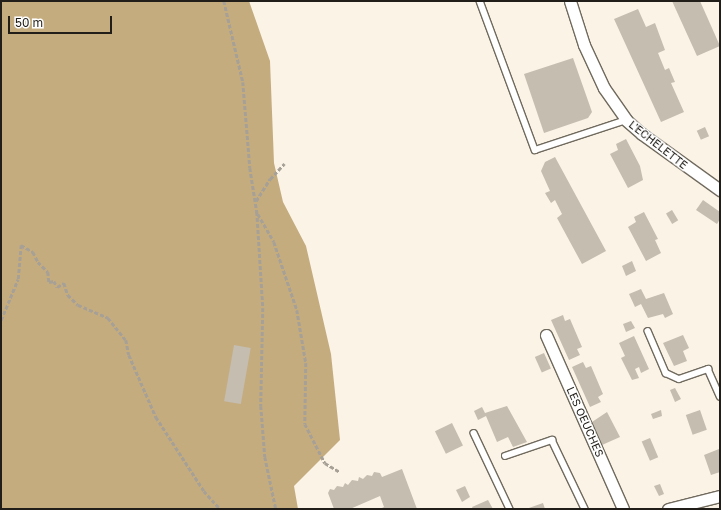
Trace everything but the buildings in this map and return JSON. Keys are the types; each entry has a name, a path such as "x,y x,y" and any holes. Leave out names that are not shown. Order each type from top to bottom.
{"street":[{"name":"L'ECHELETTE","path":"570,1 584,45 604,88 626,120 642,134 720,190"},
{"name":"LES OEUCHES","path":"546,335 623,509"},
{"path":"668,509 688,506 720,496"}],"lane":[{"path":"480,1 535,150 626,120"},
{"path":"648,331 666,373 679,379 708,369 720,396"},
{"path":"474,433 510,509"},
{"path":"505,456 552,440 585,509"}],"path":[{"path":"224,1 244,82 257,212 263,308 261,406 265,457 276,509"},
{"path":"256,202 270,179 284,164"},
{"path":"257,212 274,242 297,310 306,363 305,424 325,463 340,472"},
{"path":"1,320 18,279 21,245 33,252 38,262 48,272 49,282 54,281 57,287 64,283 68,295 78,304 108,318 126,340 129,355 156,417 204,491 220,509"}],"shaded area":[{"path":"1,1 249,1 270,61 274,163 283,202 306,246 331,354 340,440 294,486 298,509 1,509"}]}
